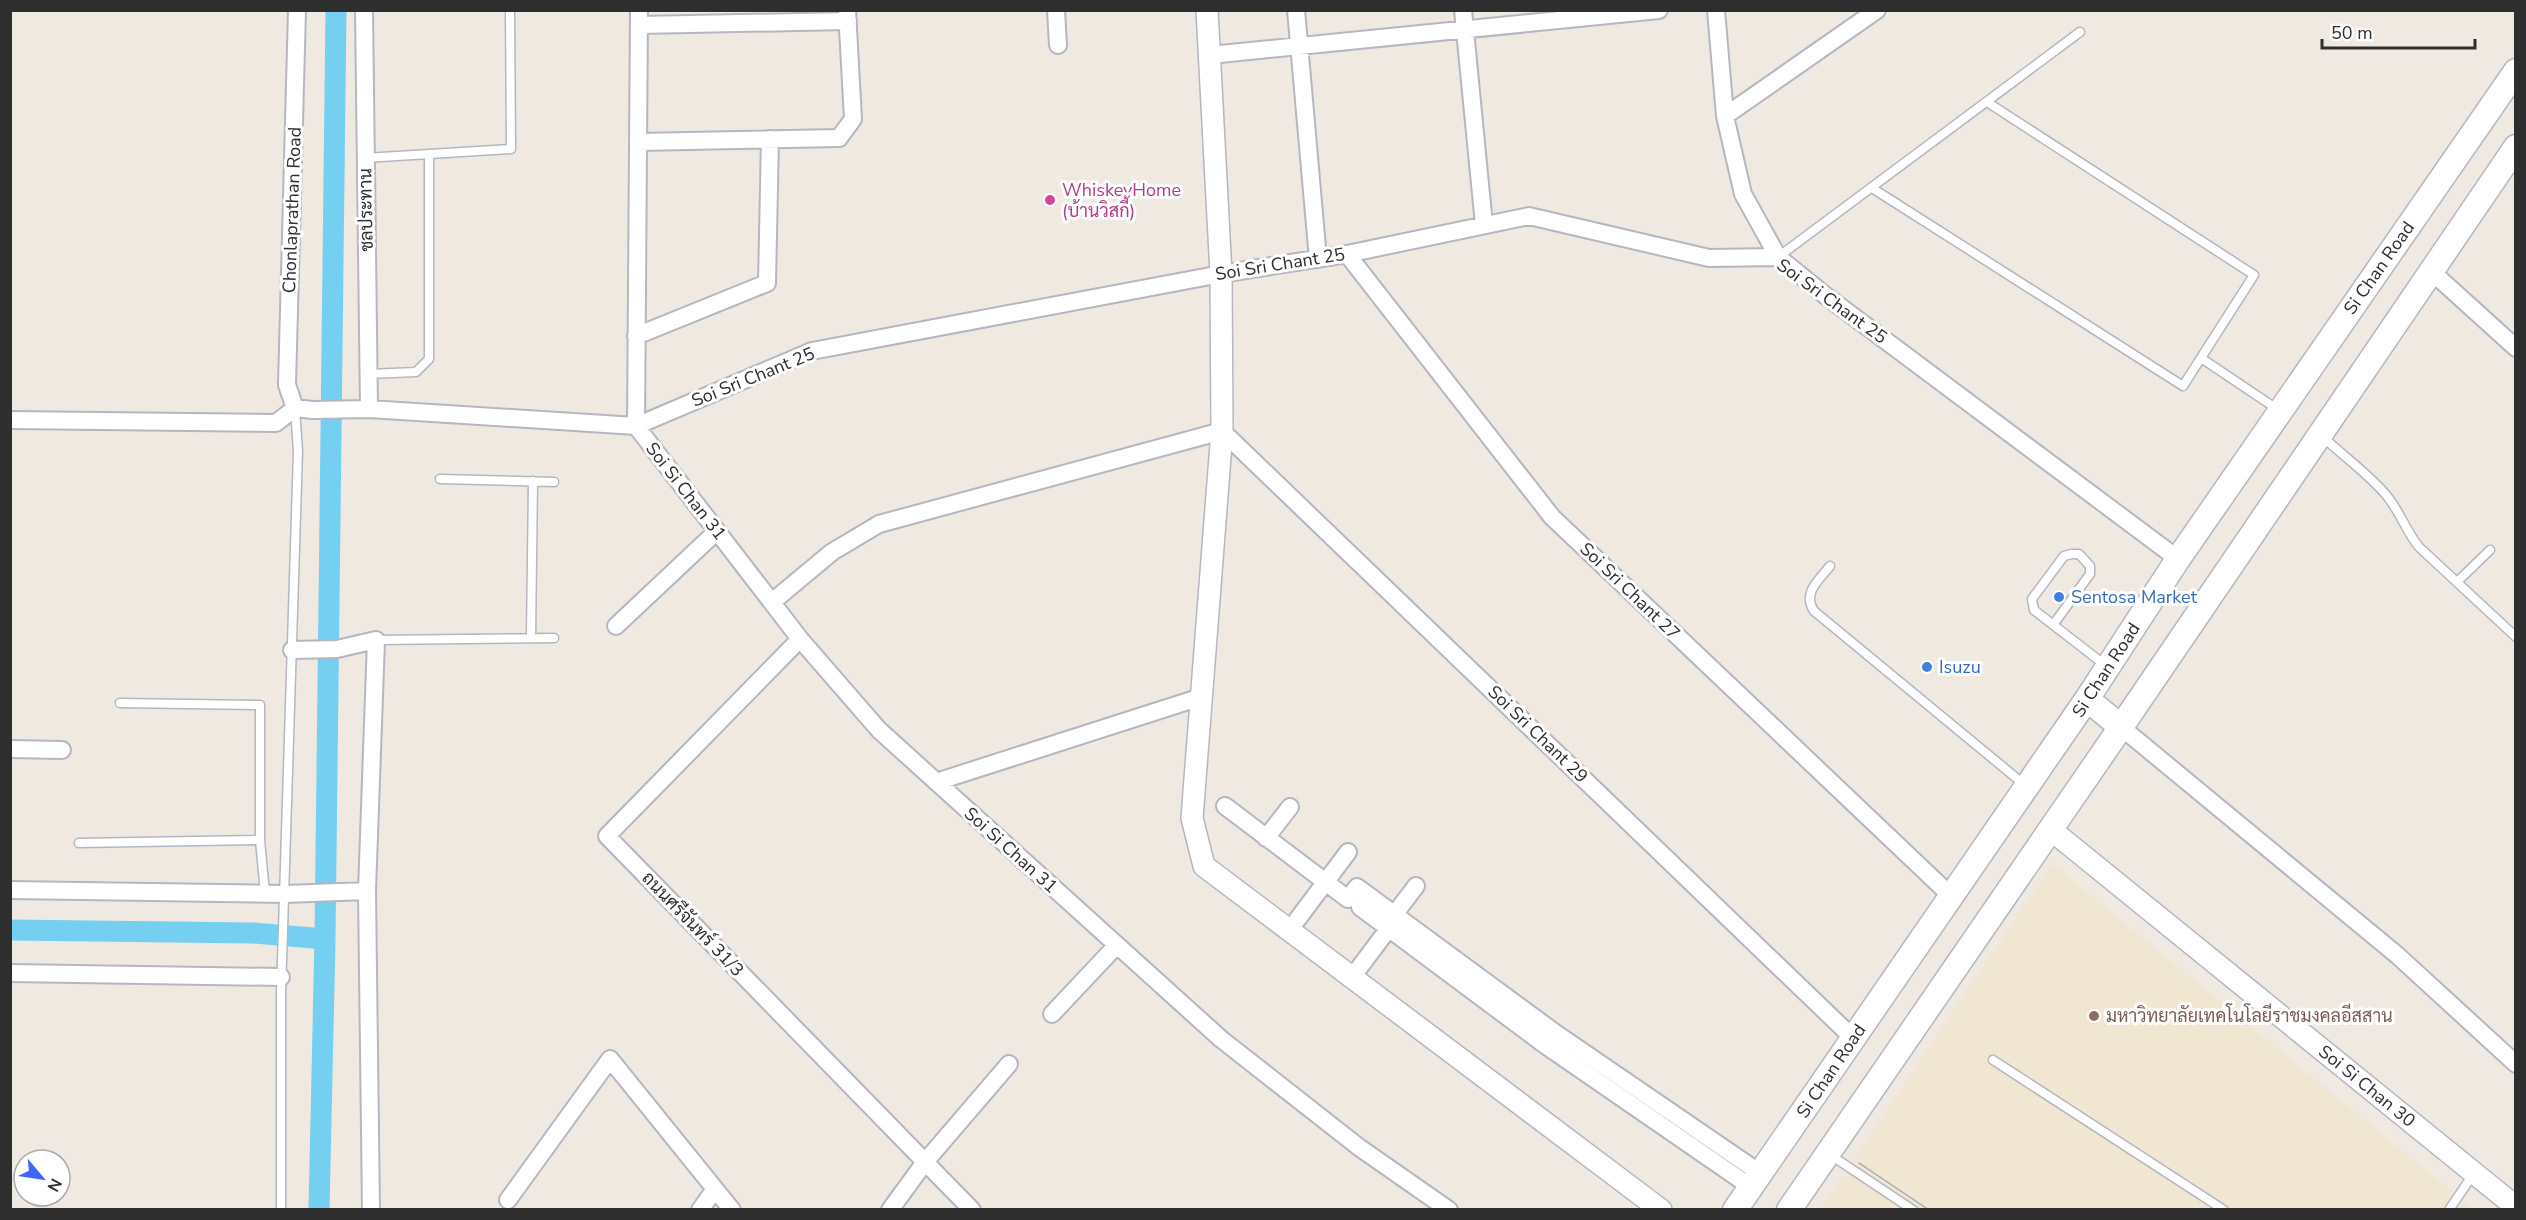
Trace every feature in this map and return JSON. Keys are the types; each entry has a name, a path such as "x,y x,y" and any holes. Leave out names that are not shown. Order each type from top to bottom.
{"main road":[{"name":"Si Chan Road","path":"1735,1209 2087,699 2178,559 2516,70"},
{"path":"1789,1209 2516,147"},
{"path":"2087,699 2121,727"}],"street":[{"name":"Chonlaprathan Road","path":"295,408 287,385 297,10"},
{"name":"ชลประทาน","path":"364,10 369,409"},
{"path":"1056,10 1058,45"},
{"path":"1207,10 1221,274 1222,431 1192,818 1204,866 1661,1209"},
{"path":"1296,10 1312,169 1318,258"},
{"path":"1463,10 1484,225"},
{"path":"1209,55 1659,10"},
{"path":"1716,10 1725,116 1743,194 1778,257"},
{"path":"1725,116 1877,10"},
{"path":"636,426 636,336 639,18 848,16 853,119 839,138 638,142"},
{"path":"636,336 767,283 770,139"},
{"name":"Soi Sri Chant 25","path":"295,408 369,409 636,426 812,351 1221,274 1347,254 1529,216 1709,258 1778,257 1826,296 2178,559"},
{"name":"Soi Sri Chant 27","path":"1347,254 1552,517 1950,895"},
{"path":"2431,271 2516,348"},
{"path":"10,420 276,423 295,408"},
{"name":"Soi Si Chan 31","path":"636,426 800,639 879,730 1221,1039 1359,1148 1449,1209"},
{"path":"772,602 832,552 879,524 1222,431"},
{"name":"Soi Sri Chant 29","path":"1222,431 1853,1038"},
{"path":"616,626 717,531"},
{"name":"ถนนศรีจันทร์ 31/3","path":"800,639 607,836 972,1209"},
{"path":"298,650 337,649 376,640 367,891 371,1209"},
{"path":"936,782 1201,697"},
{"path":"2121,727 2397,955 2516,1064"},
{"path":"10,749 62,750"},
{"path":"1225,806 1348,899 1357,887 1391,921 1545,1045 1756,1180"},
{"path":"1266,838 1290,807"},
{"name":"Soi Si Chan 30","path":"2050,829 2516,1207"},
{"path":"1297,920 1348,852"},
{"path":"1359,968 1416,886"},
{"path":"10,890 285,894 367,891"},
{"path":"1360,907 1391,921"},
{"path":"1052,1014 1117,945"},
{"path":"10,973 282,976"},
{"path":"508,1200 610,1059 732,1209"},
{"path":"890,1209 925,1162 1009,1064"},
{"path":"700,1209 715,1189"}],"lane":[{"path":"365,158 511,149 510,10"},
{"path":"1778,257 2080,32"},
{"path":"1872,188 2183,386 2254,275 1987,102"},
{"path":"368,374 416,372 429,359 429,154"},
{"path":"2201,358 2280,411"},
{"path":"281,1209 282,955 298,650 298,451 295,408"},
{"path":"2319,434 2385,493 2401,516 2410,535 2516,637"},
{"path":"440,479 554,482"},
{"path":"531,637 534,482"},
{"path":"2457,582 2490,550"},
{"path":"2053,625 2090,574 2090,566 2079,555 2064,556 2032,599 2034,610 2053,625 2108,667"},
{"path":"1830,566 1809,595 1809,604 1814,612 2026,786"},
{"path":"376,640 554,638"},
{"path":"120,703 260,705 260,840 265,893"},
{"path":"79,843 260,840"},
{"path":"1993,1060 2224,1209"},
{"path":"1828,1154 1913,1209"},
{"path":"2449,1209 2474,1173"}],"shaded area":[{"name":"มหาวิทยาลัยเทคโนโลยีราชมงคลอีสสาน","path":"2052,864 2473,1209 1821,1210"}],"waterway":[{"path":"319,1210 325,939 336,10"},
{"path":"10,930 253,933 325,939"}],"tram line":[{"path":"1859,1163 1929,1210"}],"place":[{"name":"WhiskeyHome (บ้านวิสกี้)","path":"1050,200"},
{"name":"Sentosa Market","path":"2059,597"},
{"name":"Isuzu","path":"1927,667"},
{"name":"มหาวิทยาลัยเทคโนโลยีราชมงคลอีสสาน","path":"2094,1016"}]}
